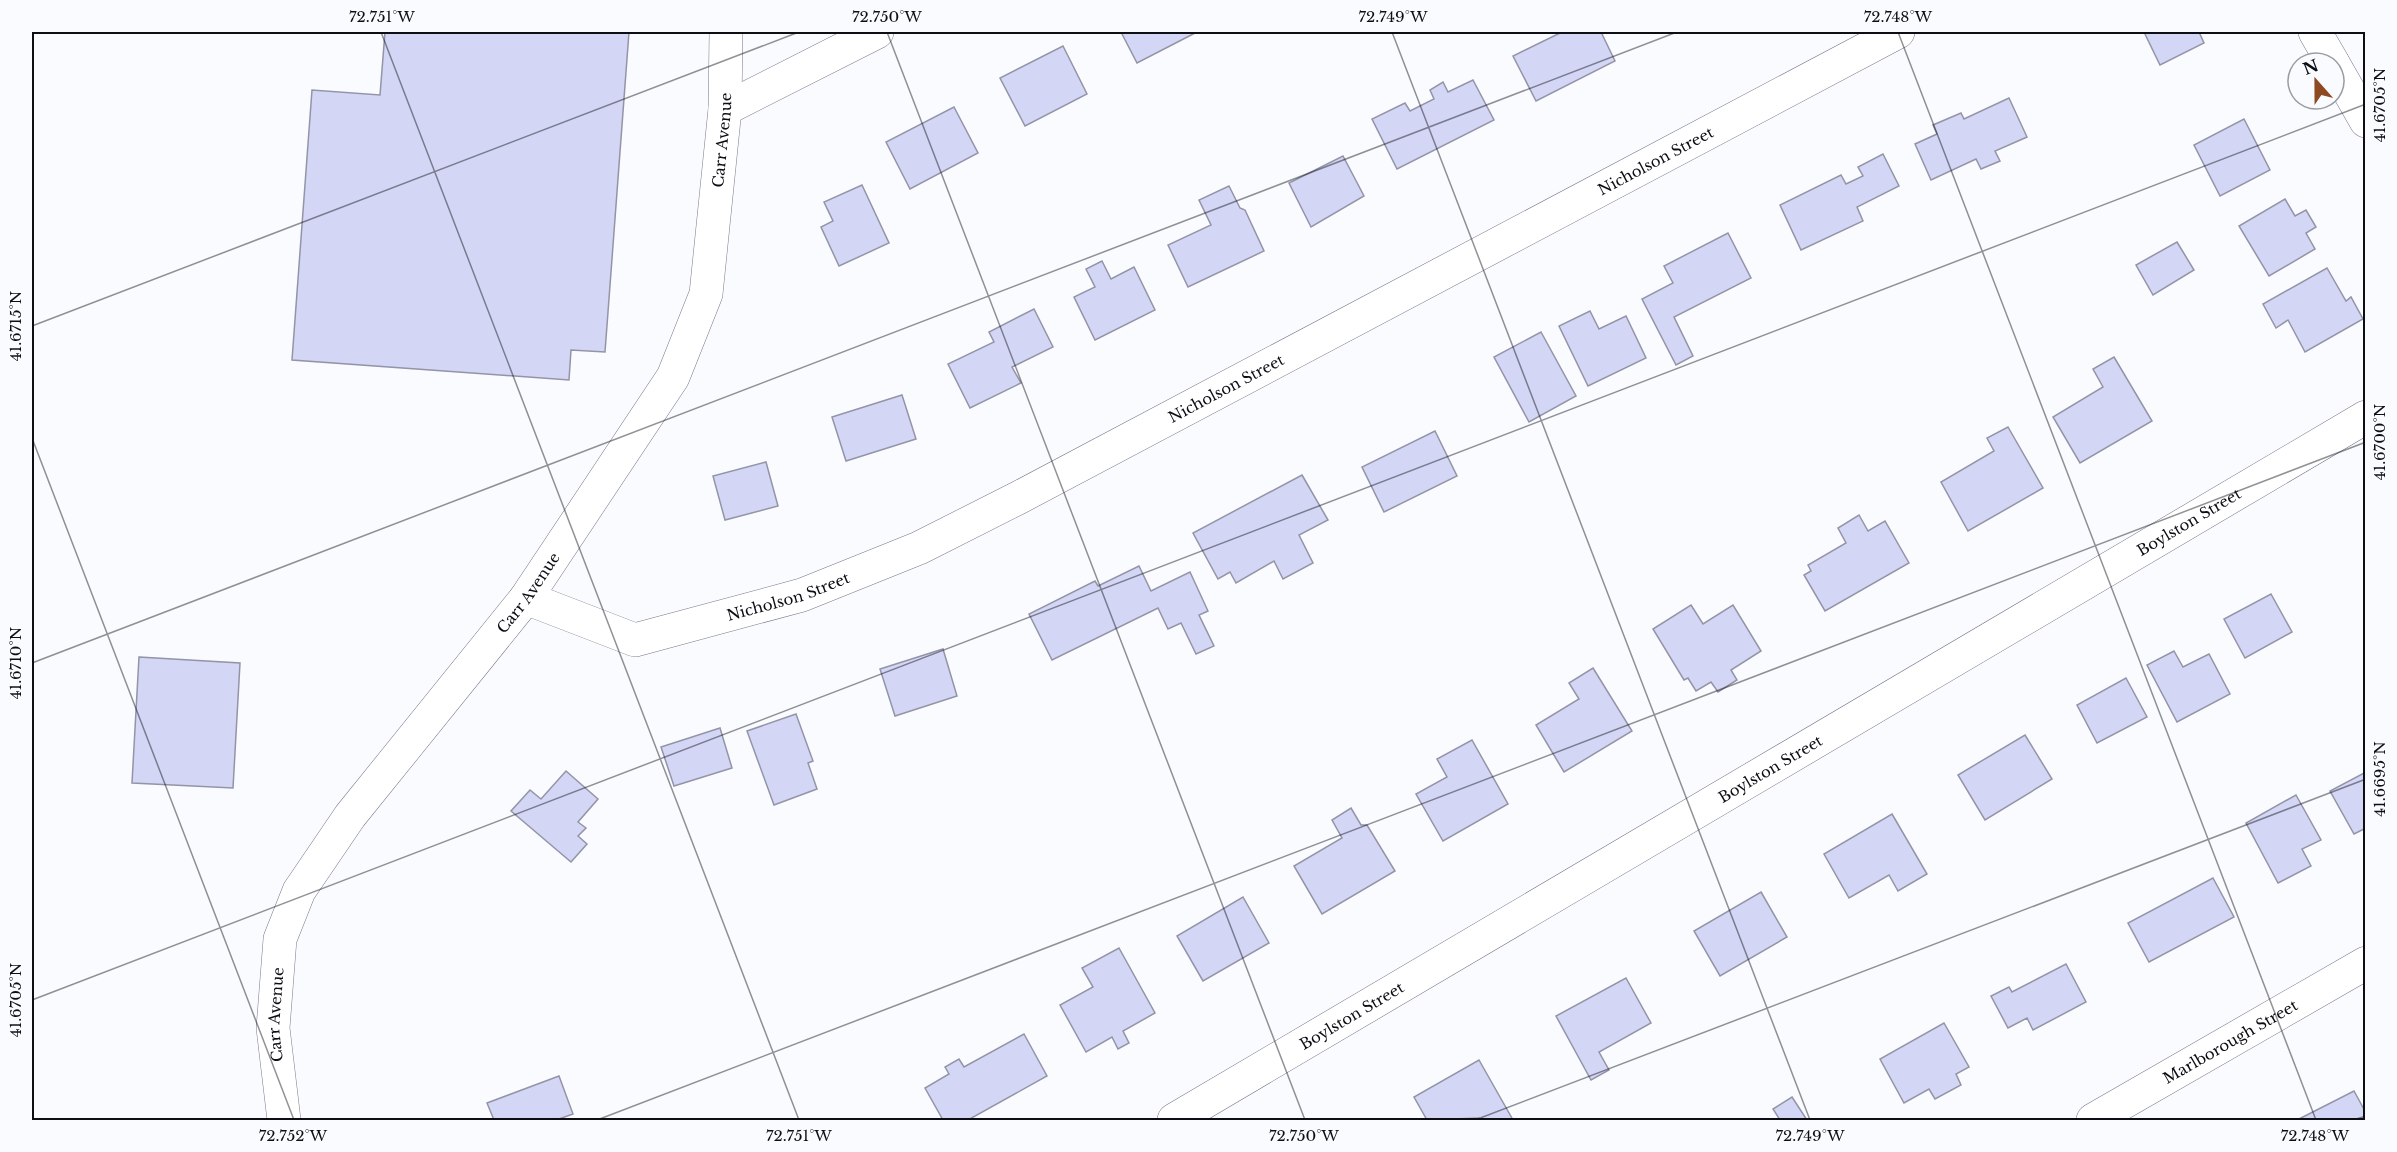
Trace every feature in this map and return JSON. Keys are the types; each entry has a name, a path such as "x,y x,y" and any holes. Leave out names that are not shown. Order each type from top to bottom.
{"street":[{"name":"Carr Avenue","path":"284,1120 273,1028 280,939 299,891 350,816 526,598 677,366 706,294 725,109 726,32"},
{"path":"725,109 878,32"},
{"name":"Nicholson Street","path":"526,598 635,640 802,595 908,552 1018,498 1898,32"},
{"path":"2315,32 2326,51"},
{"path":"2346,85 2366,121"},
{"name":"Boylston Street","path":"1174,1120 2366,417"},
{"name":"Marlborough Street","path":"2093,1120 2366,963"}],"building":[{"path":"385,32 629,32 605,352 571,350 569,380 292,360 312,90 380,95"},
{"path":"1121,32 1197,32 1137,63"},
{"path":"1562,32 1601,32 1615,61 1536,101 1513,56"},
{"path":"2144,32 2199,32 2204,43 2160,65"},
{"path":"1063,46 1087,94 1025,126 1000,78"},
{"path":"1473,80 1494,120 1397,169 1372,119 1405,103 1410,111 1434,99 1430,90 1443,82 1448,92"},
{"path":"2009,98 2027,137 1995,151 2000,161 1981,169 1976,159 1931,180 1915,144 1937,134 1933,125 1961,113 1964,119"},
{"path":"954,107 978,153 910,189 886,142"},
{"path":"2244,119 2270,170 2220,196 2194,145"},
{"path":"1883,154 1899,186 1857,207 1863,221 1801,250 1780,205 1841,175 1846,184 1863,176 1858,167"},
{"path":"1343,156 1364,196 1311,227 1289,183"},
{"path":"862,185 889,243 839,266 821,227 833,221 824,202"},
{"path":"1229,186 1240,208 1245,210 1264,251 1188,287 1168,245 1211,225 1199,200"},
{"path":"2285,199 2295,216 2306,210 2316,227 2306,233 2315,249 2269,276 2239,226"},
{"path":"1728,233 1751,278 1674,317 1693,356 1676,365 1642,299 1673,283 1664,266"},
{"path":"2177,242 2194,270 2153,295 2136,265"},
{"path":"1102,261 1111,279 1134,267 1155,310 1095,340 1074,297 1095,287 1086,269"},
{"path":"2327,268 2346,301 2351,297 2363,319 2305,352 2288,320 2276,328 2263,304"},
{"path":"1034,309 1053,347 1012,367 1021,383 970,408 948,364 994,342 989,332"},
{"path":"1590,311 1599,329 1626,316 1646,358 1588,386 1559,326"},
{"path":"1541,332 1576,396 1529,422 1494,357"},
{"path":"2114,357 2152,421 2080,463 2053,417 2103,387 2093,369"},
{"path":"902,395 916,439 846,461 832,417"},
{"path":"2008,427 2043,488 1968,531 1941,482 1994,451 1987,438"},
{"path":"1435,431 1457,476 1384,512 1362,467"},
{"path":"766,462 778,506 725,520 713,476"},
{"path":"1302,475 1328,520 1299,535 1313,563 1283,579 1274,561 1236,583 1230,572 1218,579 1193,533"},
{"path":"1859,515 1868,531 1885,521 1909,563 1825,611 1804,575 1811,571 1808,565 1846,543 1838,528"},
{"path":"1139,566 1151,591 1190,572 1208,611 1199,615 1214,646 1196,654 1181,623 1168,629 1158,608 1052,660 1029,614 1095,581 1098,586"},
{"path":"2271,594 2292,632 2245,658 2224,619"},
{"path":"1691,605 1703,624 1733,605 1761,651 1731,670 1737,680 1718,692 1711,682 1696,691 1688,678 1684,680 1653,629"},
{"path":"943,649 957,696 895,716 880,669"},
{"path":"2174,651 2183,667 2209,654 2230,694 2177,722 2147,665"},
{"path":"139,657 240,663 233,788 132,783"},
{"path":"1593,668 1632,731 1564,772 1536,725 1579,699 1569,683"},
{"path":"2126,678 2147,717 2097,743 2077,705"},
{"path":"796,714 813,761 808,763 817,789 774,805 747,731"},
{"path":"720,728 732,768 674,786 661,747"},
{"path":"2025,735 2052,779 1985,820 1958,775"},
{"path":"1472,740 1508,804 1443,841 1416,794 1447,777 1437,759"},
{"path":"566,771 598,799 578,822 586,828 578,836 587,844 571,862 511,811 530,790 541,799"},
{"path":"2366,772 2366,828 2354,834 2330,791"},
{"path":"2296,795 2321,840 2302,849 2311,866 2278,883 2246,823"},
{"path":"1351,808 1361,825 1367,825 1395,871 1322,914 1294,866 1342,838 1332,820"},
{"path":"1892,814 1927,874 1898,891 1889,875 1849,898 1824,854"},
{"path":"2213,878 2234,917 2149,962 2128,923"},
{"path":"1761,892 1787,937 1720,976 1694,931"},
{"path":"1243,897 1269,943 1203,981 1177,936"},
{"path":"1119,948 1155,1013 1123,1031 1129,1043 1118,1049 1112,1037 1086,1052 1060,1005 1093,987 1082,968"},
{"path":"2066,964 2086,1002 2033,1030 2027,1018 2008,1028 1991,996 2009,987 2012,992"},
{"path":"1626,978 1651,1023 1599,1052 1609,1070 1591,1080 1556,1016"},
{"path":"1944,1023 1969,1067 1956,1074 1961,1085 1935,1099 1929,1089 1904,1103 1880,1059"},
{"path":"1024,1034 1047,1076 968,1120 943,1120 925,1088 949,1074 945,1067 959,1059 964,1067"},
{"path":"1479,1060 1513,1120 1480,1120 1479,1118 1427,1120 1414,1097"},
{"path":"559,1076 573,1114 556,1120 494,1120 487,1103"},
{"path":"2354,1091 2366,1113 2366,1120 2297,1120"},
{"path":"1792,1097 1807,1120 1780,1120 1773,1109"}]}
